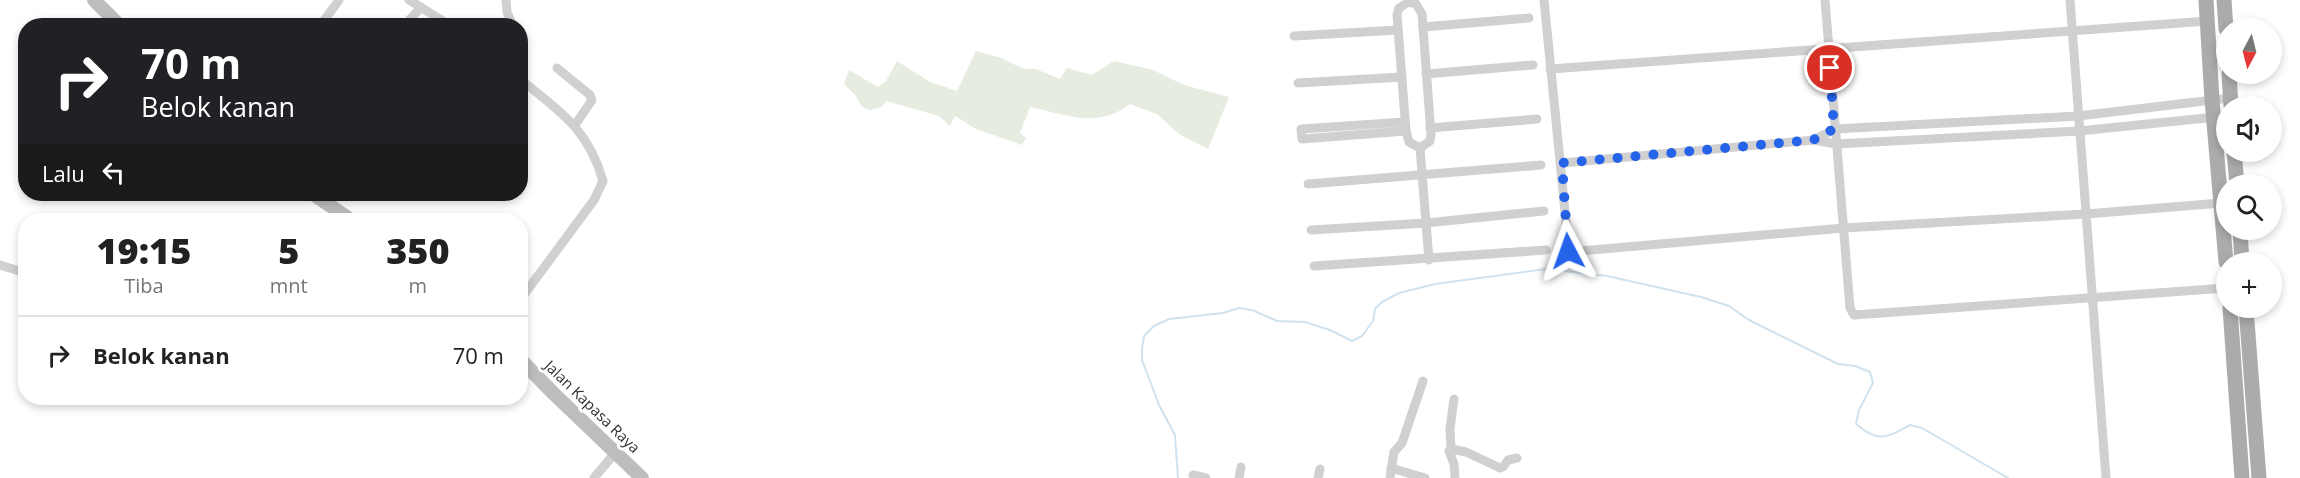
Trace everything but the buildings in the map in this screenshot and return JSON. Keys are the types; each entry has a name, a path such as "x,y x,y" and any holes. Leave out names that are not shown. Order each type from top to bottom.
{"main road":[{"path":"94,0 112,18"},
{"path":"2206,0 2212,100 2216,108"},
{"path":"2224,0 2225,18"},
{"path":"323,201 341,213"},
{"path":"2231,318 2242,478"},
{"path":"2247,318 2259,478"},
{"name":"Jalan Kapasa Raya","path":"528,367 642,478"}],"street":[{"path":"326,18 339,0"},
{"path":"409,0 438,18"},
{"path":"413,18 429,0"},
{"path":"506,0 510,18"},
{"path":"1544,0 1562,163 1569,252 1844,228 2086,214 2216,203"},
{"path":"1825,0 1850,308 1854,315 2216,289"},
{"path":"2070,0 2106,478"},
{"path":"1409,1 1420,9 1431,128 1430,141 1420,148 1409,142 1405,127 1397,15 1399,8 1409,1"},
{"path":"1423,27 1530,18"},
{"path":"1550,69 2208,21"},
{"path":"1294,36 1398,30"},
{"path":"1426,74 1533,65"},
{"path":"557,68 590,94 592,100 575,125"},
{"path":"1298,83 1402,77"},
{"path":"528,86 575,125 600,172 602,186 528,289"},
{"path":"1813,140 1834,129 2078,116 2216,100"},
{"path":"1562,163 1813,140 1836,144 2079,131 2216,117"},
{"path":"1431,128 1537,119"},
{"path":"1405,127 1302,139 1301,129 1405,127"},
{"path":"1420,148 1429,260"},
{"path":"1308,184 1541,165"},
{"path":"1311,230 1426,223 1544,211"},
{"path":"1314,267 1546,250"},
{"path":"0,265 18,271"},
{"path":"1423,381 1402,443 1394,452 1390,473 1425,478"},
{"path":"1454,399 1450,429 1450,456 1454,464 1455,478"},
{"path":"1451,449 1466,452 1500,468 1508,460 1517,458"},
{"path":"594,478 615,453"},
{"path":"1239,478 1241,467"},
{"path":"1193,476 1206,478"}],"shaded area":[{"path":"976,51 1001,58 1024,69 1036,69 1060,79 1067,68 1092,75 1114,61 1153,70 1184,85 1229,97 1208,149 1179,134 1157,114 1130,104 1118,112 1094,118 1070,116 1030,107 1020,133 1026,138 1022,145 976,129 955,116 950,126 939,116 886,101 882,107 870,110 862,107 856,96 844,84 849,70 878,87 886,81 897,61 930,82 957,91"}],"waterway":[{"path":"1178,478 1175,435 1159,405 1142,360 1144,336 1154,326 1169,319 1223,313 1239,308 1252,310 1277,321 1305,322 1330,330 1352,341 1362,336 1373,321 1375,309 1382,302 1399,293 1435,284 1546,269 1607,276 1701,297 1729,306 1749,320 1838,364 1855,366 1870,372 1873,383 1859,410 1856,424 1870,434 1888,435 1910,425 1922,428 2008,478"}],"route":[{"path":"1568,251 1562,163 1813,140 1834,129 1830,68"}]}
